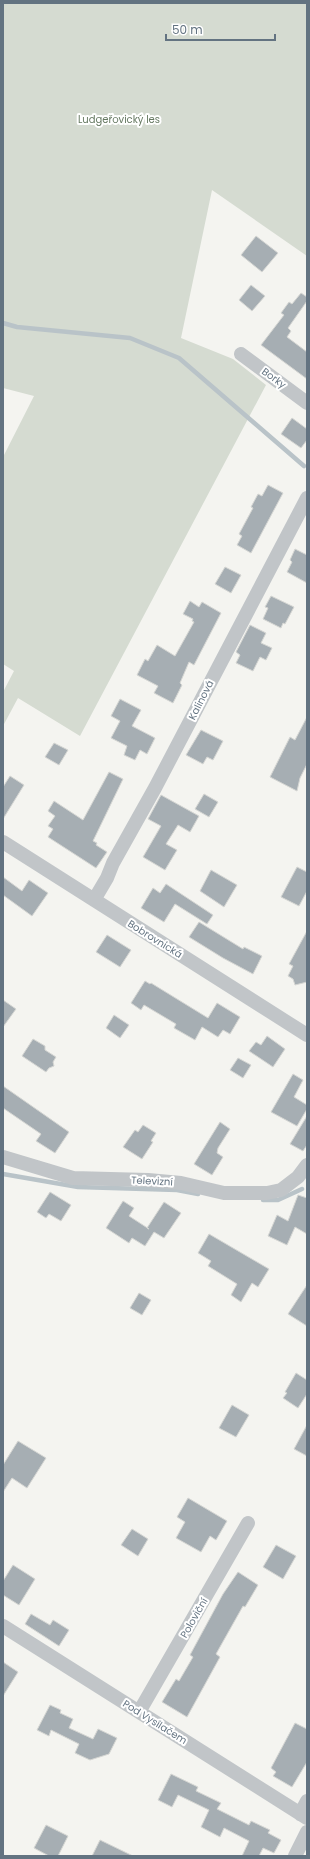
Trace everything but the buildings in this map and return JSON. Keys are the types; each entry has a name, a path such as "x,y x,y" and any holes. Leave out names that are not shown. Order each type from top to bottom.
{"street":[{"name":"Borky","path":"241,354 307,403"},
{"name":"Kalinová","path":"94,900 155,788 307,498"},
{"name":"Bobrovnická","path":"3,842 307,1035"},
{"name":"Televizní","path":"3,1157 73,1178 148,1180 181,1183 224,1193 267,1193 281,1190 303,1179 307,1165"},
{"name":"Poloviční","path":"139,1712 248,1523"},
{"name":"Pod Vysílačem","path":"3,1626 303,1816"},
{"path":"303,1816 307,1801"},
{"path":"295,1856 307,1832"}],"green space":[{"name":"Ludgeřovický les","path":"3,3 307,3 307,256 212,190 181,338 233,359 266,385 80,736 18,698 3,726 3,692 14,671 3,664 3,457 34,396 3,388"}],"waterway":[{"path":"3,323 17,327 130,338 179,358 304,466"},
{"path":"3,1174 78,1187 177,1190 198,1194"},
{"path":"263,1200 278,1200 302,1189"}]}
